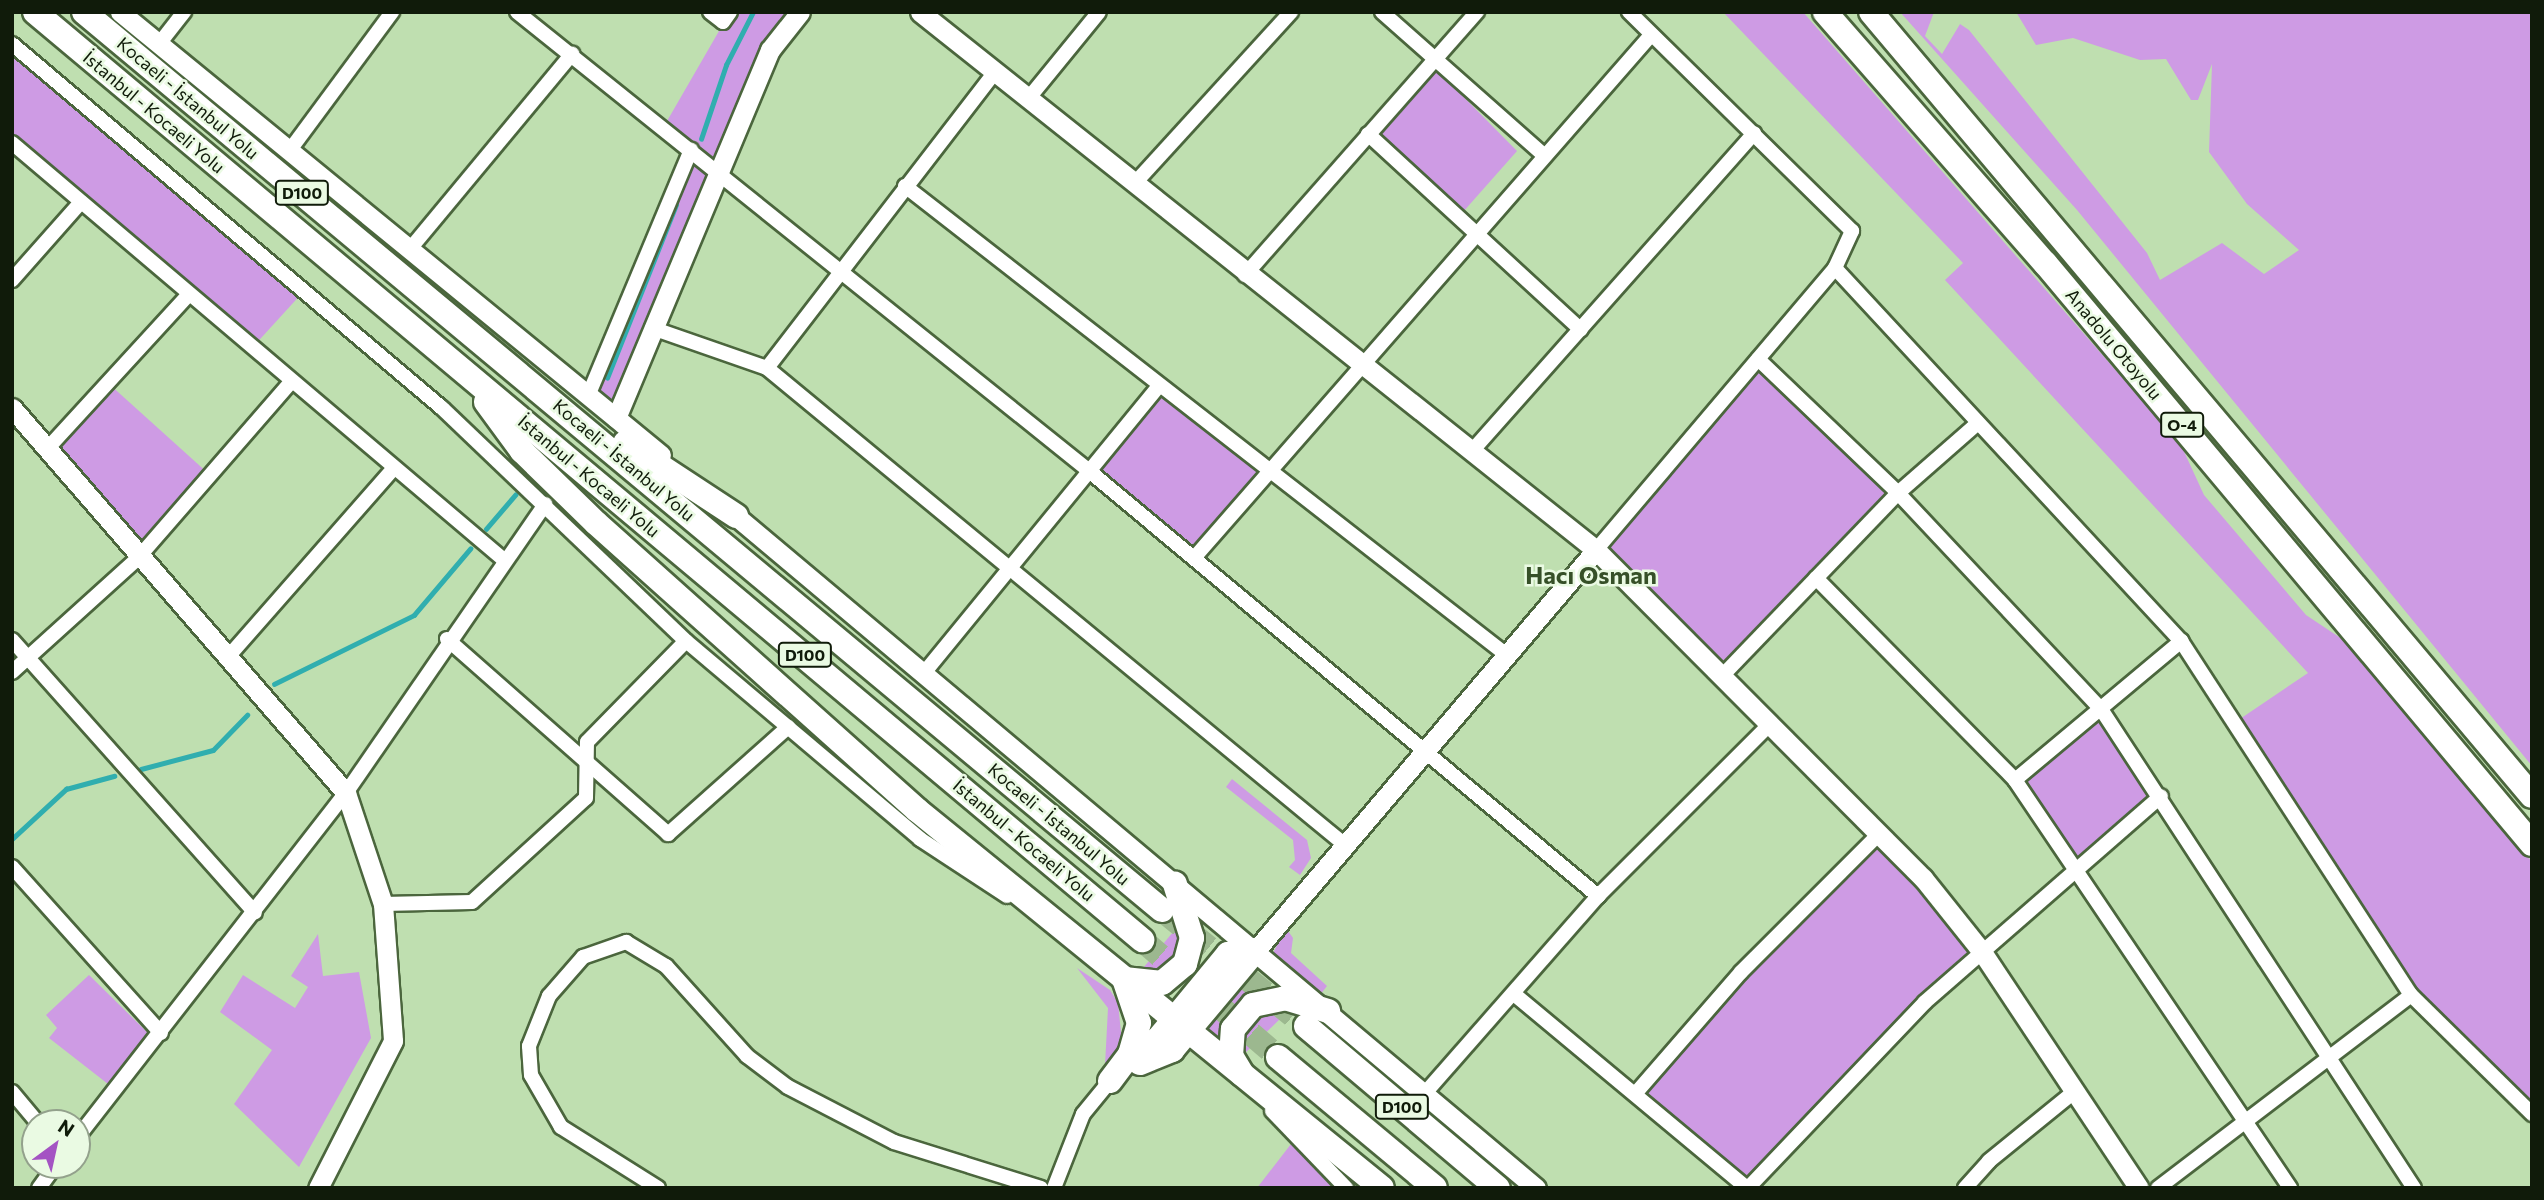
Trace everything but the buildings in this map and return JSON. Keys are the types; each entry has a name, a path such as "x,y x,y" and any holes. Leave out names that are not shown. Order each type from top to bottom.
{"highway":[{"name":"İstanbul - Kocaeli Yolu","path":"35,12 1142,940"},
{"name":"Kocaeli - İstanbul Yolu","path":"84,12 1162,910"},
{"name":"Anadolu Otoyolu","path":"1825,12 2054,273 2532,844"},
{"name":"Anadolu Otoyolu","path":"1871,12 2532,796"},
{"path":"466,373 522,451 596,523 917,810 1124,979 1199,1055 1246,1080 1382,1188"},
{"path":"520,373 736,516"},
{"path":"1124,979 1162,983 1185,964 1189,920 1175,884"},
{"path":"1110,1081 1178,1034 1228,954 1256,950"},
{"path":"1110,1081 1129,1054 1139,1023 1124,979"},
{"path":"1246,1080 1231,1044 1233,1030 1254,1005 1285,998 1328,1011"},
{"name":"D100","path":"1307,1026 1498,1188"},
{"path":"1129,1054 1178,1034"},
{"name":"D100","path":"1278,1056 1435,1188"}],"main road":[{"path":"120,12 736,516 1256,950 1536,1188"},
{"path":"616,418 716,170 769,50 800,12"},
{"path":"920,12 1245,275 1362,362 1596,550 1879,834 1982,952 2139,1188"},
{"path":"12,408 138,558 346,793 383,904 393,1041 318,1188"},
{"path":"1256,950 1504,653 1596,550"}],"street":[{"path":"159,44 184,12"},
{"path":"290,150 392,12"},
{"path":"517,12 840,268 1088,470 1598,896"},
{"path":"710,12 723,22 730,12"},
{"path":"1028,99 1099,12"},
{"path":"1134,184 1291,12"},
{"path":"1382,12 1545,156"},
{"path":"1245,275 1476,12"},
{"path":"1596,550 1835,268 1852,231 1629,12"},
{"path":"1194,558 1362,362 1651,35"},
{"path":"12,44 442,408 686,641 920,839 1073,936"},
{"path":"410,249 572,54"},
{"path":"767,368 840,268 994,73"},
{"path":"1472,451 1754,133"},
{"path":"1368,134 1581,330"},
{"path":"12,143 504,561"},
{"path":"588,396 691,150"},
{"path":"905,186 1504,653"},
{"path":"12,280 81,202"},
{"path":"1835,268 2181,641 2412,995 2532,1114"},
{"path":"48,448 189,294"},
{"path":"652,328 767,368 1345,845"},
{"path":"1758,359 1898,492 2101,709 2161,796 2414,1188"},
{"path":"12,672 138,558 291,382"},
{"path":"924,673 1160,385"},
{"path":"1722,676 1898,492 1978,423"},
{"path":"228,657 393,469"},
{"path":"91,1120 346,793 447,639 545,504"},
{"path":"1816,578 2015,780 2290,1188"},
{"path":"447,639 668,834 788,727"},
{"path":"12,640 25,660 255,913"},
{"path":"383,904 472,902 586,798 587,742 686,641"},
{"path":"2015,780 2181,641"},
{"path":"1425,1093 1598,896 1769,724"},
{"path":"1514,994 1748,1188 1925,1002 2161,796"},
{"path":"1635,1094 1741,972 1879,834"},
{"path":"12,867 161,1033"},
{"path":"658,1188 561,1127 531,1075 529,1046 549,996 583,957 626,942 666,966 747,1056 789,1087 894,1142 1041,1188"},
{"path":"2158,1188 2412,995"},
{"path":"1246,1080 1346,1188"},
{"path":"1054,1188 1083,1114 1110,1081"},
{"path":"12,1092 26,1109"},
{"path":"1965,1188 1989,1161 2074,1092"}],"shaded area":[{"path":"730,12 800,12 770,50 616,418 588,396 691,150 663,128"},
{"path":"1723,12 1803,12 2181,445 2204,495 2306,615 2348,643 2532,862 2532,1114 2411,995 2234,723 2308,673 1945,280 1963,263"},
{"path":"1900,12 1934,12 1925,36 1942,54 1960,24 1969,30 2147,253 2160,280 2222,243 2264,274 2299,250 2247,204 2209,152 2212,64 2198,100 2191,100 2166,59 2140,60 2073,38 2036,45 2016,12 2532,12 2532,766 2077,210"},
{"path":"12,44 304,291 252,348 12,143"},
{"path":"1436,69 1517,151 1463,212 1378,136"},
{"path":"1758,359 1898,493 1722,676 1596,550"},
{"path":"108,383 210,475 138,558 48,448"},
{"path":"1160,385 1270,471 1194,558 1088,470"},
{"path":"2101,709 2161,796 2076,868 2015,780"},
{"path":"1232,779 1307,840 1311,858 1300,875 1289,867 1295,860 1293,840 1226,787"},
{"path":"1879,834 1982,952 1748,1188 1635,1095"},
{"path":"1178,926 1183,935 1170,970 1139,973"},
{"path":"1286,928 1293,938 1291,953 1327,986 1320,995 1273,953"},
{"path":"318,934 323,976 359,972 371,1038 299,1167 234,1104 272,1050 220,1012 243,975 295,1008 308,987 291,976"},
{"path":"1077,968 1110,990 1118,1003 1122,1042 1105,1065 1108,1008"},
{"path":"89,975 148,1033 108,1084 49,1038 57,1028 46,1015"},
{"path":"1251,976 1267,990 1221,1042 1207,1028"},
{"path":"1273,1008 1283,1016 1242,1056 1247,1023"},
{"path":"1291,1144 1346,1188 1257,1188"}],"waterway":[{"path":"701,139 726,65 753,12"},
{"path":"607,378 676,205"},
{"path":"486,529 515,495"},
{"path":"274,684 414,615 470,549"},
{"path":"141,769 213,750 247,715"},
{"path":"12,839 66,789 114,776"}],"tunnel":[{"path":"1162,910 1306,1026"},
{"path":"1142,940 1278,1057"}],"district":[{"name":"Hacı Osman","path":"1591,575"}]}
